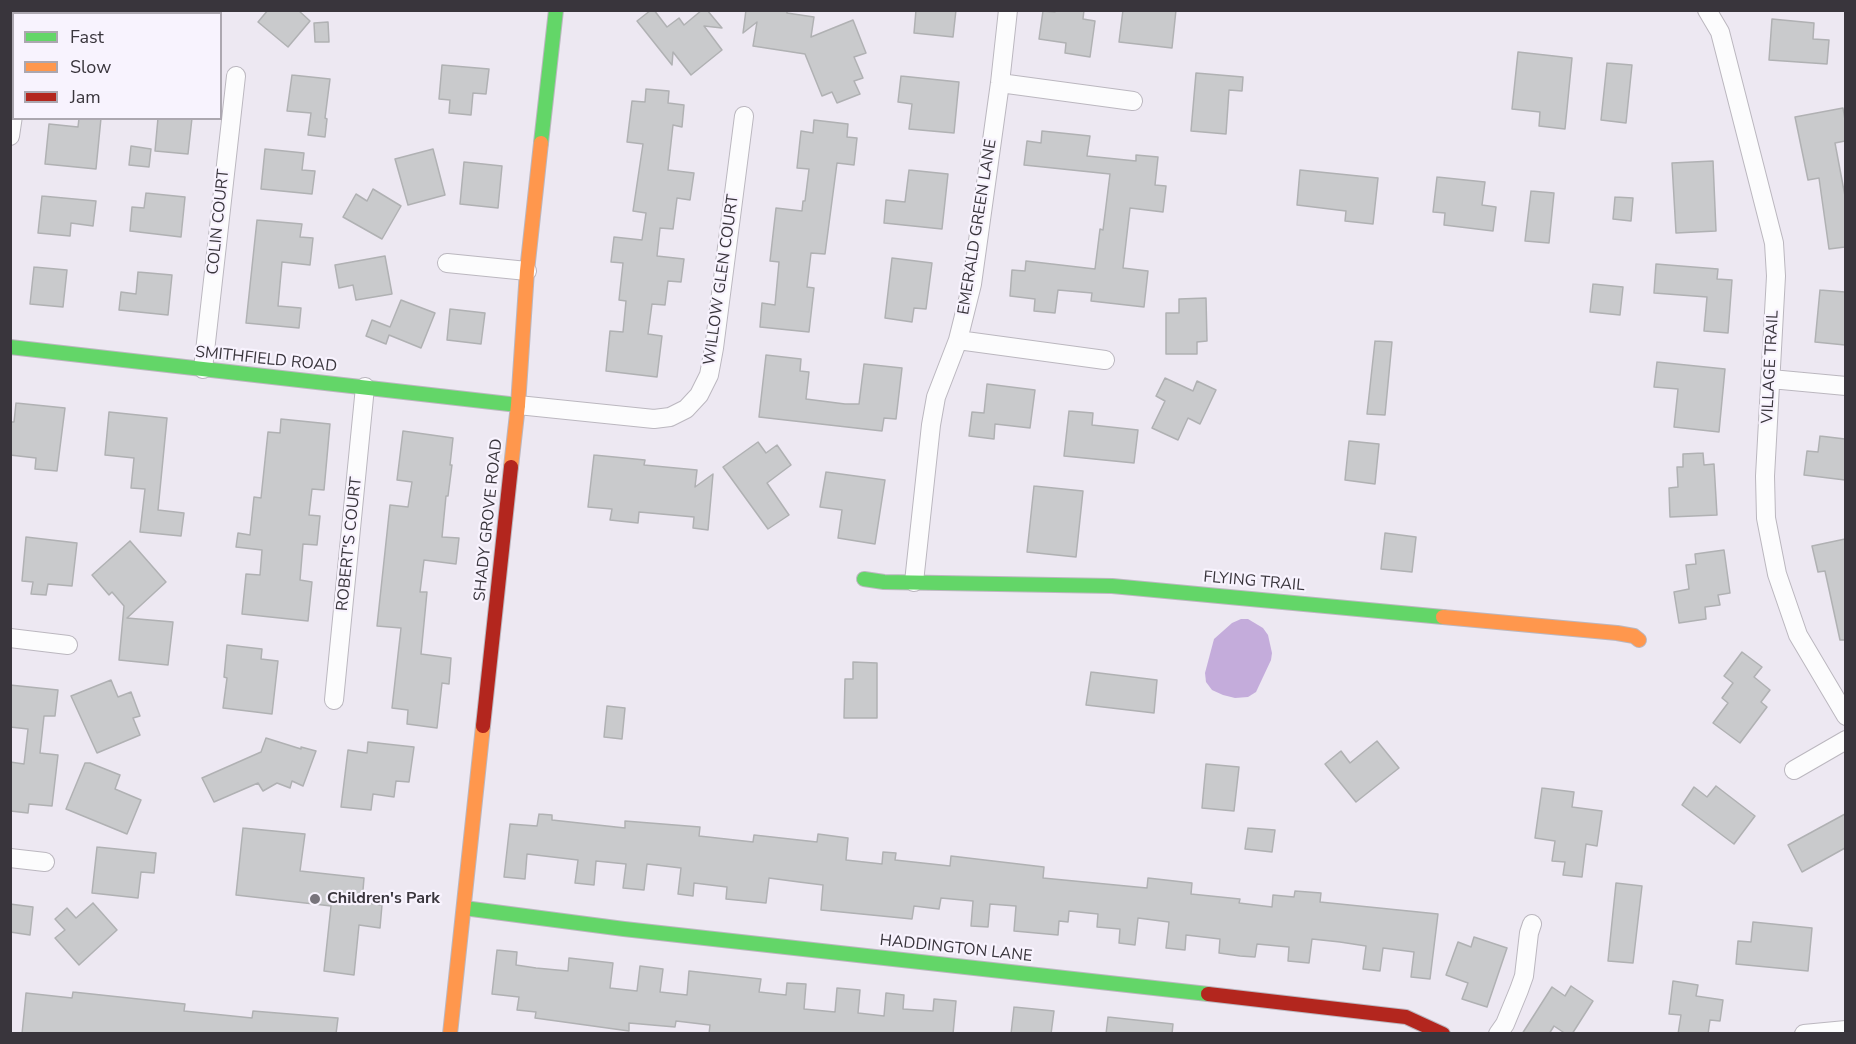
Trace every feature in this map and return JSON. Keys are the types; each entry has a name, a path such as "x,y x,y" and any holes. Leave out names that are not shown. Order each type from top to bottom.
{"street":[{"name":"SHADY GROVE ROAD","path":"450,1034 518,405 527,270 556,10"},
{"name":"EMERALD GREEN LANE","path":"914,582 936,397 958,340 972,284 1008,10"},
{"name":"VILLAGE TRAIL","path":"1707,10 1720,32 1774,243 1776,276 1765,476 1766,518 1777,574 1798,635 1845,716"},
{"name":"COLIN COURT","path":"203,369 236,75"},
{"path":"1000,83 1133,101"},
{"name":"WILLOW GLEN COURT","path":"518,405 654,419 670,417 686,409 699,395 709,375 714,348 744,116"},
{"path":"10,136 12,120"},
{"path":"447,263 527,270"},
{"path":"958,340 1105,360"},
{"name":"SMITHFIELD ROAD","path":"10,347 518,405"},
{"path":"1771,379 1845,386"},
{"name":"ROBERT'S COURT","path":"334,700 365,387"},
{"name":"FLYING TRAIL","path":"864,579 884,582 1112,586 1627,634 1639,640"},
{"path":"10,638 68,645"},
{"path":"1794,770 1845,740"},
{"path":"10,858 45,862"},
{"name":"HADDINGTON LANE","path":"464,908 636,931 1362,1011 1406,1017 1443,1034"},
{"path":"1498,1034 1520,990 1532,924"},
{"path":"1804,1034 1845,1030"}],"shaded area":[{"path":"1248,619 1263,628 1268,635 1272,653 1256,692 1248,697 1235,698 1212,690 1206,682 1205,673 1214,639 1232,623"}],"building":[{"path":"268,10 298,10 310,21 288,47 258,22"},
{"path":"654,10 667,27 679,18 684,25 702,10 707,10 722,28 704,26 722,50 691,75 673,52 672,65 637,21"},
{"path":"746,10 787,10 787,13 814,17 811,37 853,20 866,53 854,57 863,78 854,81 860,94 837,103 832,92 822,96 805,54 753,46 757,22 743,33"},
{"path":"916,10 956,10 953,37 914,33"},
{"path":"1055,10 1084,10 1083,19 1095,21 1090,57 1065,53 1066,43 1039,39 1043,11 1055,12"},
{"path":"1123,10 1176,10 1172,48 1119,42"},
{"path":"1772,19 1814,23 1813,39 1829,40 1827,64 1769,60"},
{"path":"328,22 329,42 315,42 314,23"},
{"path":"1518,52 1572,58 1565,129 1539,126 1540,112 1512,109"},
{"path":"1607,63 1632,65 1626,123 1601,120"},
{"path":"442,65 489,69 486,94 473,93 471,115 449,113 450,100 439,99"},
{"path":"1196,73 1243,77 1242,91 1229,90 1226,134 1191,131"},
{"path":"292,75 330,79 325,137 308,135 311,113 287,111"},
{"path":"901,76 959,82 954,133 909,129 912,104 898,102"},
{"path":"646,89 669,91 668,103 684,105 682,127 673,125 668,170 694,173 690,200 677,198 673,229 660,228 657,256 684,259 681,282 668,281 665,305 652,304 648,334 662,336 657,377 606,371 610,331 623,332 626,301 619,300 623,263 611,262 614,237 642,240 646,213 633,211 643,144 627,142 632,101 645,102"},
{"path":"1843,108 1845,141 1835,143 1845,196 1845,247 1829,249 1819,178 1808,180 1795,117"},
{"path":"79,120 101,120 96,169 45,164 49,124 78,127"},
{"path":"158,120 192,120 188,154 155,151"},
{"path":"814,120 848,124 847,137 857,138 854,165 837,163 825,254 811,253 807,287 814,288 809,332 760,327 762,303 775,305 779,262 770,261 776,208 802,211 809,169 797,168 801,131 813,133"},
{"path":"1042,131 1090,136 1087,156 1136,161 1136,155 1158,157 1155,185 1166,186 1163,212 1130,208 1123,268 1148,271 1144,307 1091,301 1092,293 1058,290 1055,313 1034,311 1035,299 1010,296 1012,270 1025,271 1026,261 1095,269 1100,229 1103,230 1110,174 1024,165 1027,141 1041,143"},
{"path":"131,146 151,149 149,167 129,165"},
{"path":"265,149 304,153 302,170 315,171 312,194 261,189"},
{"path":"433,149 445,195 408,205 395,159"},
{"path":"1713,161 1716,231 1676,233 1672,163"},
{"path":"464,162 502,166 498,208 460,204"},
{"path":"909,170 948,174 942,229 884,223 886,200 905,202"},
{"path":"1300,170 1378,178 1373,224 1345,221 1346,211 1297,205"},
{"path":"1437,177 1485,182 1482,205 1496,207 1493,231 1444,225 1445,213 1433,212"},
{"path":"373,189 401,206 382,239 343,217 356,194 367,201"},
{"path":"1531,191 1554,193 1549,243 1525,241"},
{"path":"146,193 185,197 181,237 130,231 132,207 144,208"},
{"path":"42,196 96,201 93,226 71,223 70,236 38,233"},
{"path":"1615,197 1633,198 1631,221 1613,219"},
{"path":"257,220 302,224 300,237 313,238 310,265 282,262 278,306 301,308 299,328 246,323"},
{"path":"385,256 392,294 356,300 353,285 339,288 335,265"},
{"path":"892,258 932,263 926,309 914,308 912,322 885,318"},
{"path":"1656,264 1718,269 1717,279 1732,280 1728,333 1704,331 1707,297 1654,293"},
{"path":"34,267 67,270 63,307 30,304"},
{"path":"138,272 172,275 168,315 119,310 121,292 136,294"},
{"path":"1593,284 1623,287 1620,315 1590,312"},
{"path":"1820,290 1845,292 1845,345 1815,342"},
{"path":"1206,298 1207,341 1197,342 1197,354 1166,354 1166,313 1179,313 1179,299"},
{"path":"401,300 435,313 421,348 389,335 386,344 366,336 372,320 390,327"},
{"path":"450,309 485,313 481,344 447,340"},
{"path":"1375,341 1392,342 1385,415 1367,414"},
{"path":"766,355 801,359 800,371 809,372 806,399 845,404 859,404 864,364 902,368 896,419 884,418 882,431 759,417"},
{"path":"1657,362 1725,369 1719,432 1674,427 1678,389 1654,387"},
{"path":"1165,378 1193,391 1197,381 1216,390 1200,424 1188,418 1178,440 1152,428 1165,401 1156,396"},
{"path":"987,384 1035,390 1030,428 995,424 994,439 969,436 972,412 984,413"},
{"path":"16,403 65,408 57,471 35,469 36,458 10,455 10,422 14,422"},
{"path":"1069,411 1093,413 1092,425 1138,430 1134,463 1064,456"},
{"path":"109,412 167,418 158,510 184,513 181,536 140,532 145,489 131,488 134,458 105,455"},
{"path":"281,419 330,424 324,490 312,489 309,515 320,516 317,545 303,544 300,580 312,582 308,621 242,614 246,574 260,575 262,550 236,547 238,533 250,535 254,497 261,498 268,432 280,433"},
{"path":"403,431 453,438 450,465 452,465 442,537 459,538 456,564 424,560 420,592 427,592 421,654 451,658 449,684 442,683 437,728 407,724 408,710 392,708 401,628 377,626 390,505 408,507 412,482 397,480"},
{"path":"1820,436 1845,439 1845,480 1804,475 1807,451 1818,452"},
{"path":"1349,441 1379,444 1375,484 1345,480"},
{"path":"758,442 766,453 777,445 791,465 767,483 789,515 768,529 723,467"},
{"path":"1703,453 1704,465 1714,464 1717,515 1670,517 1669,488 1678,487 1677,467 1683,467 1683,454"},
{"path":"594,455 645,460 644,465 697,470 695,487 713,474 708,530 693,528 694,517 639,512 638,523 610,520 612,509 588,507"},
{"path":"826,472 885,480 875,544 838,538 842,510 820,507"},
{"path":"1034,486 1083,491 1076,557 1027,552"},
{"path":"1385,533 1416,537 1412,572 1381,569"},
{"path":"26,537 77,543 72,586 48,584 46,595 31,594 33,582 22,581"},
{"path":"1845,539 1845,640 1840,640 1825,571 1818,572 1812,546"},
{"path":"130,541 166,582 127,618 173,622 168,665 119,660 124,606 112,592 109,595 92,575"},
{"path":"1724,550 1730,593 1718,595 1720,605 1705,607 1706,619 1679,623 1674,592 1689,589 1686,565 1696,564 1695,554"},
{"path":"227,645 262,649 261,659 278,661 272,714 223,708 227,678 224,677"},
{"path":"1742,652 1762,667 1754,677 1770,690 1761,702 1767,707 1740,743 1713,723 1728,703 1722,698 1733,683 1724,676"},
{"path":"853,662 877,663 877,718 844,718 845,679 853,679"},
{"path":"1091,672 1157,680 1154,713 1086,705"},
{"path":"111,680 118,697 131,692 140,716 133,718 140,735 97,753 71,696"},
{"path":"10,685 58,690 55,716 44,716 40,753 58,755 52,806 29,804 28,813 10,811 10,762 24,764 28,729 10,727"},
{"path":"607,706 625,708 622,739 604,737"},
{"path":"266,738 301,749 301,747 316,751 303,786 292,781 290,788 277,783 263,791 258,783 214,802 202,778 261,752"},
{"path":"1377,741 1399,768 1356,802 1325,764 1341,751 1350,763"},
{"path":"368,742 414,747 409,782 396,781 394,797 373,794 371,810 341,807 348,750 367,753"},
{"path":"85,763 120,775 115,789 141,800 127,834 66,809"},
{"path":"1206,764 1239,767 1234,811 1202,808"},
{"path":"1716,786 1755,816 1734,844 1682,805 1694,787 1707,797"},
{"path":"1542,788 1574,792 1572,807 1602,811 1597,846 1586,844 1582,877 1563,875 1565,862 1552,861 1555,841 1535,838"},
{"path":"539,814 552,815 552,820 625,828 625,821 700,827 699,836 753,842 754,835 817,842 818,834 848,838 846,860 882,864 883,852 896,853 895,860 950,866 951,856 1044,867 1043,878 1147,888 1148,878 1192,883 1191,894 1240,899 1239,903 1272,907 1273,895 1294,897 1295,891 1321,893 1320,902 1438,914 1430,979 1411,977 1414,952 1383,948 1380,971 1363,969 1366,946 1340,942 1312,939 1309,963 1288,961 1289,947 1257,944 1255,957 1240,956 1219,953 1220,939 1186,935 1185,950 1166,948 1169,922 1138,918 1135,945 1119,943 1120,929 1097,927 1098,914 1069,911 1068,922 1059,921 1058,935 1014,931 1016,906 990,904 988,927 971,926 973,901 941,898 939,909 914,906 912,919 821,910 823,885 769,878 766,903 726,899 727,887 694,883 693,896 678,894 681,868 647,864 644,890 623,888 626,864 596,861 594,885 575,883 578,860 527,854 525,879 504,877 510,824 537,826"},
{"path":"1845,814 1845,848 1802,872 1788,845"},
{"name":"Children's Park","path":"243,828 305,834 300,871 364,878 362,902 382,905 380,928 359,925 354,975 324,971 331,906 236,895"},
{"path":"1248,828 1275,830 1272,852 1245,849"},
{"path":"97,847 156,853 154,873 141,872 138,898 92,893"},
{"path":"1616,883 1642,886 1633,963 1608,961"},
{"path":"93,903 117,930 79,965 55,938 65,930 55,919 67,908 76,918"},
{"path":"10,904 33,907 30,935 10,932"},
{"path":"1753,922 1812,928 1808,971 1736,964 1738,941 1751,942"},
{"path":"1474,937 1507,948 1487,1007 1462,999 1468,983 1446,975 1458,942 1471,947"},
{"path":"497,950 517,952 516,965 536,968 568,971 569,958 613,963 610,988 637,991 640,966 663,969 660,992 687,995 689,971 761,979 759,992 786,995 787,983 806,984 804,1009 835,1012 837,988 860,990 858,1013 884,1016 886,993 904,995 903,1009 933,1011 934,999 956,1001 953,1034 709,1034 710,1025 676,1021 675,1027 629,1023 629,1031 535,1018 536,1012 517,1010 519,997 492,994"},
{"path":"1673,981 1698,985 1696,996 1723,1000 1720,1021 1710,1020 1708,1034 1678,1034 1681,1015 1669,1014"},
{"path":"1571,986 1593,1001 1572,1034 1566,1034 1554,1026 1549,1034 1522,1034 1552,987 1565,996"},
{"path":"73,992 185,1004 184,1011 252,1018 253,1011 338,1018 336,1034 22,1034 26,993 72,998"},
{"path":"1014,1007 1054,1011 1051,1034 1011,1034"},
{"path":"1108,1017 1173,1024 1172,1034 1106,1034"}],"traffic: fast":[{"path":"541,143 556,10"},
{"path":"10,347 518,405"},
{"path":"864,579 884,582 1112,586 1443,617"},
{"path":"464,908 624,929 1208,994"}],"traffic: slow":[{"path":"511,467 518,405 527,271 541,143"},
{"path":"1443,617 1617,633 1634,636 1639,640"},
{"path":"450,1034 483,726"}],"traffic: jam":[{"path":"483,726 511,467"},
{"path":"1208,994 1406,1017 1443,1034"}],"place":[{"name":"Children's Park","path":"315,899"}]}
